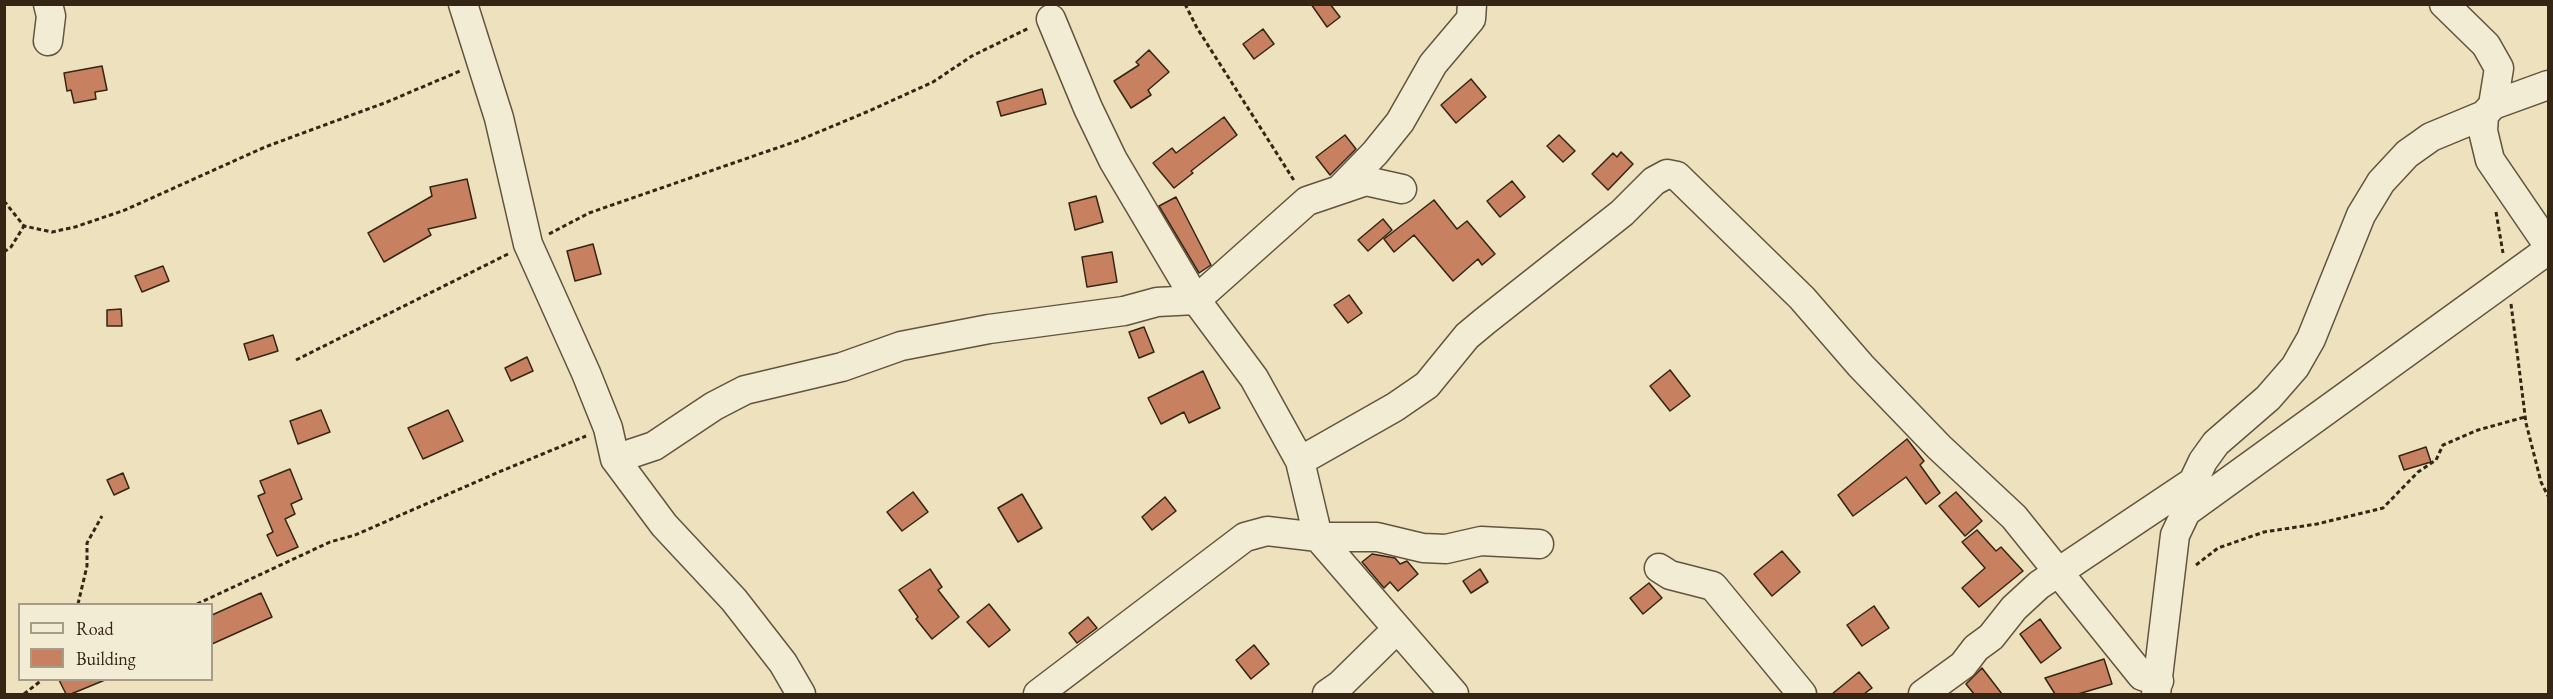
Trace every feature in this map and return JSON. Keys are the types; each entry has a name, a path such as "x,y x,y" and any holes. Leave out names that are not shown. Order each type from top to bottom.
{"street":[{"path":"463,4 499,118 528,244 586,373 608,428 615,459 664,525 734,600 783,663 801,694"},
{"path":"1339,190 1376,153 1400,122 1433,64 1471,19 1472,4"},
{"path":"2444,4 2486,45 2499,68 2483,131 2490,160 2548,245"},
{"path":"1052,19 1088,108 1113,160 1196,300 1254,378 1300,461 1318,537 1454,694"},
{"path":"2157,688 2175,535 2186,512 2193,482 2202,461 2216,444 2268,398 2295,367 2311,339 2361,215 2381,182 2407,154 2431,137 2548,85"},
{"path":"1300,461 1395,407 1426,385 1467,336 1622,213 1654,182 1666,174 1677,176 1802,298 1861,366 1939,447 2014,517 2131,665 2157,688"},
{"path":"615,459 654,446 714,406 745,390 842,368 901,346 989,329 1124,311 1157,302 1196,300 1307,201 1366,181 1402,189"},
{"path":"2186,512 2548,250"},
{"path":"1923,694 1964,665 1976,648 1991,637 2014,608 2038,585 2058,574 2193,482"},
{"path":"1038,694 1245,537 1267,531 1318,537 1377,537 1423,548 1446,549 1481,542 1539,544"},
{"path":"1659,568 1670,575 1713,586 1802,694"},
{"path":"1327,694 1340,685 1397,629"}],"path":[{"path":"1185,4 1197,27 1307,201"},
{"path":"296,360 589,213 797,141 933,82 972,56 1052,19"},
{"path":"4,201 24,226 52,232 75,227 125,210 265,147 387,102 482,63"},
{"path":"2495,201 2525,417 2541,482 2548,496"},
{"path":"4,252 24,226"},
{"path":"2193,567 2218,548 2264,532 2317,524 2383,508 2418,472 2436,460 2443,445 2478,430 2525,417"},
{"path":"199,603 330,542 355,535 499,472 608,428"},
{"path":"78,603 87,566 87,543 102,516"},
{"path":"24,694 41,681"}],"building":[{"path":"1311,4 1330,4 1340,17 1327,27"},
{"path":"1263,29 1274,44 1254,59 1243,44"},
{"path":"1149,50 1169,72 1148,90 1151,95 1131,108 1114,81 1139,65 1136,62"},
{"path":"102,66 107,90 95,92 96,99 74,103 71,90 67,91 64,73"},
{"path":"1471,79 1486,97 1456,123 1441,105"},
{"path":"1042,89 1046,104 1001,116 997,102"},
{"path":"1224,117 1237,135 1191,171 1193,173 1174,188 1153,163 1172,148 1176,153"},
{"path":"1345,135 1356,149 1330,175 1316,157"},
{"path":"1559,135 1575,151 1563,162 1547,146"},
{"path":"1621,152 1633,164 1608,190 1592,174 1613,153 1617,157"},
{"path":"467,179 476,218 428,229 431,235 384,262 368,233 432,196 430,187"},
{"path":"1512,181 1525,197 1500,217 1487,201"},
{"path":"1096,196 1103,222 1075,230 1069,203"},
{"path":"1176,197 1211,265 1199,273 1159,206"},
{"path":"1434,200 1457,229 1467,221 1495,254 1482,265 1478,259 1453,281 1414,235 1394,252 1384,239"},
{"path":"1383,219 1392,230 1368,251 1358,240"},
{"path":"593,244 601,274 575,281 567,251"},
{"path":"1112,252 1117,282 1087,287 1082,257"},
{"path":"163,266 169,281 142,292 135,276"},
{"path":"1349,295 1362,313 1348,323 1334,305"},
{"path":"121,309 122,326 107,326 107,310"},
{"path":"1144,327 1154,352 1139,358 1129,332"},
{"path":"273,335 278,351 249,360 244,344"},
{"path":"527,357 533,371 511,381 505,368"},
{"path":"1670,370 1690,396 1670,411 1650,386"},
{"path":"1203,371 1220,408 1189,423 1184,412 1161,424 1148,398"},
{"path":"321,410 330,432 298,444 290,421"},
{"path":"448,410 463,441 423,459 408,428"},
{"path":"1907,439 1924,461 1920,465 1940,493 1926,504 1906,477 1853,516 1838,495"},
{"path":"2426,447 2431,462 2404,470 2399,456"},
{"path":"290,469 302,499 291,504 295,514 285,519 298,547 277,556 267,535 273,532 258,496 265,493 260,481"},
{"path":"123,473 129,488 114,495 107,480"},
{"path":"913,492 928,512 902,531 887,512"},
{"path":"1956,492 1982,521 1965,536 1939,506"},
{"path":"1022,494 1042,528 1018,542 998,508"},
{"path":"1165,497 1176,511 1152,530 1142,517"},
{"path":"1977,530 1996,551 2001,547 2023,571 1979,607 1962,588 1985,568 1962,542"},
{"path":"1782,551 1800,572 1772,596 1754,574"},
{"path":"1372,554 1395,558 1400,564 1407,561 1418,574 1398,591 1390,582 1384,588 1362,562"},
{"path":"930,569 942,587 938,590 959,617 932,639 916,619 918,617 899,590"},
{"path":"1480,569 1488,582 1471,593 1463,581"},
{"path":"1649,583 1662,598 1643,614 1630,598"},
{"path":"261,593 272,617 213,644 213,615"},
{"path":"989,604 1010,630 989,647 967,622"},
{"path":"1874,606 1889,628 1862,646 1847,625"},
{"path":"1088,617 1097,628 1077,643 1069,633"},
{"path":"2040,619 2061,648 2041,663 2020,634"},
{"path":"1254,645 1269,664 1251,679 1236,660"},
{"path":"2104,659 2112,684 2078,694 2055,694 2045,678"},
{"path":"1982,668 2002,694 1974,694 1966,684"},
{"path":"1859,672 1872,688 1864,694 1832,694"},
{"path":"60,681 103,681 71,694 66,694"}]}
